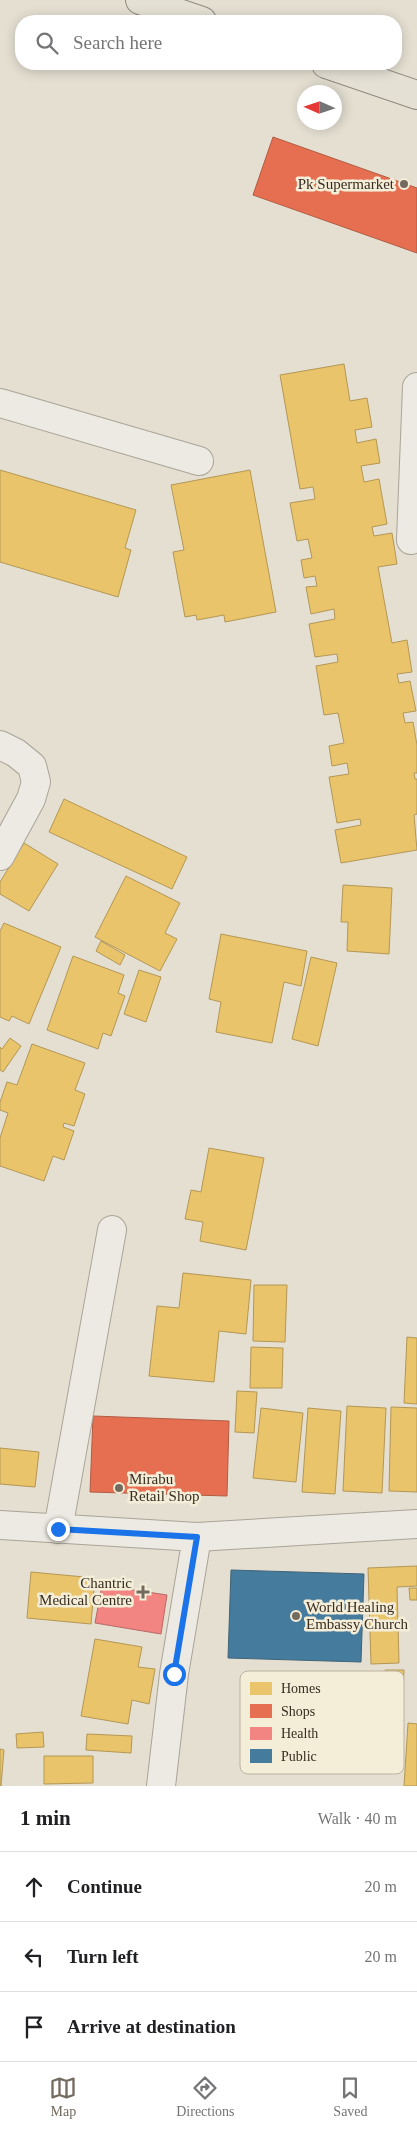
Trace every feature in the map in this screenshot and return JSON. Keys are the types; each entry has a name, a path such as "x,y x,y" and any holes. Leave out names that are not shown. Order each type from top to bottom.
{"main road":[{"path":"148,1 186,15"},
{"path":"344,70 417,95"}],"street":[{"path":"411,540 417,387"},
{"path":"0,402 199,461"},
{"path":"0,745 16,753 32,766 36,782 31,799 0,856"},
{"path":"58,1529 112,1230"},
{"path":"0,1525 197,1537 417,1524"},
{"path":"162,1786 174,1674 197,1537"}],"building: Homes":[{"path":"344,364 350,401 367,398 372,427 355,430 357,443 376,439 380,463 361,466 364,482 379,479 387,524 372,527 374,536 392,533 397,564 378,567 392,643 407,640 412,672 397,674 399,683 410,681 416,711 403,713 405,723 413,722 417,745 417,773 414,773 415,779 417,779 417,814 414,815 417,850 341,863 335,830 361,825 360,819 337,823 329,777 349,774 347,763 332,766 329,746 344,743 338,713 324,715 316,666 338,662 337,654 315,657 309,624 335,619 334,609 311,614 306,587 317,586 315,576 304,578 301,560 312,558 308,539 297,541 290,503 315,499 313,487 300,489 280,375"},
{"path":"0,470 136,510 125,548 131,550 118,597 0,562"},
{"path":"250,470 276,612 225,622 224,615 197,620 196,615 185,617 173,552 184,550 171,485"},
{"path":"64,799 187,857 172,889 49,832"},
{"path":"24,843 58,864 29,911 0,894 0,882"},
{"path":"126,876 180,903 165,933 177,939 160,971 95,937"},
{"path":"343,885 392,888 389,954 347,951 348,922 341,922"},
{"path":"4,923 61,947 29,1024 12,1016 9,1021 0,1017 0,931"},
{"path":"221,934 307,951 301,986 284,982 272,1043 216,1032 221,1002 209,999"},
{"path":"101,941 125,955 120,965 96,951"},
{"path":"73,956 124,975 118,993 125,996 111,1036 103,1033 98,1049 47,1030"},
{"path":"311,957 337,963 318,1046 292,1039"},
{"path":"139,970 161,977 146,1022 124,1014"},
{"path":"10,1038 21,1046 3,1072 0,1070 0,1047 2,1049"},
{"path":"32,1044 85,1063 75,1090 85,1094 74,1126 64,1123 63,1127 74,1131 64,1160 53,1156 44,1181 0,1166 0,1138 8,1113 0,1110 0,1102 7,1082 17,1085"},
{"path":"209,1148 264,1158 246,1250 200,1241 203,1222 185,1219 191,1190 201,1192"},
{"path":"183,1273 251,1280 246,1334 219,1331 214,1382 149,1376 157,1306 179,1308"},
{"path":"254,1285 287,1285 285,1342 253,1341"},
{"path":"407,1337 417,1338 417,1404 404,1403"},
{"path":"251,1347 283,1348 282,1388 250,1388"},
{"path":"237,1391 257,1392 254,1433 235,1432"},
{"path":"347,1406 386,1408 382,1493 343,1491"},
{"path":"391,1407 417,1408 417,1492 389,1491"},
{"path":"261,1408 303,1413 296,1482 253,1478"},
{"path":"308,1408 341,1411 335,1494 302,1492"},
{"path":"0,1448 39,1452 35,1487 0,1484"},
{"path":"417,1566 417,1586 397,1587 399,1663 371,1664 368,1568"},
{"path":"31,1572 95,1578 91,1624 27,1618"},
{"path":"409,1588 417,1588 417,1600 410,1600"},
{"path":"95,1639 142,1647 138,1667 155,1669 149,1704 132,1700 128,1724 81,1716"},
{"path":"385,1670 404,1670 404,1671"},
{"path":"408,1723 417,1724 417,1786 404,1786"},
{"path":"43,1732 44,1747 17,1748 16,1734"},
{"path":"87,1734 132,1736 131,1753 86,1750"},
{"path":"0,1749 4,1750 1,1786 0,1786"},
{"path":"44,1756 93,1756 93,1783 44,1784"}],"building: Shops":[{"path":"273,137 417,188 417,253 253,195"},
{"path":"93,1416 229,1421 227,1496 90,1492"}],"building: Health":[{"path":"102,1585 167,1595 161,1634 95,1623"}],"building: Public":[{"name":"World Healing Embassy Church","path":"231,1570 364,1574 361,1662 228,1658"}],"place":[{"name":"Pk Supermarket","path":"404,184"},
{"name":"Mirabu Retail Shop","path":"119,1488"},
{"name":"Chantric Medical Centre","path":"143,1592"},
{"name":"World Healing Embassy Church","path":"296,1616"}],"route":[{"path":"58,1529 197,1537 174,1674"}]}
